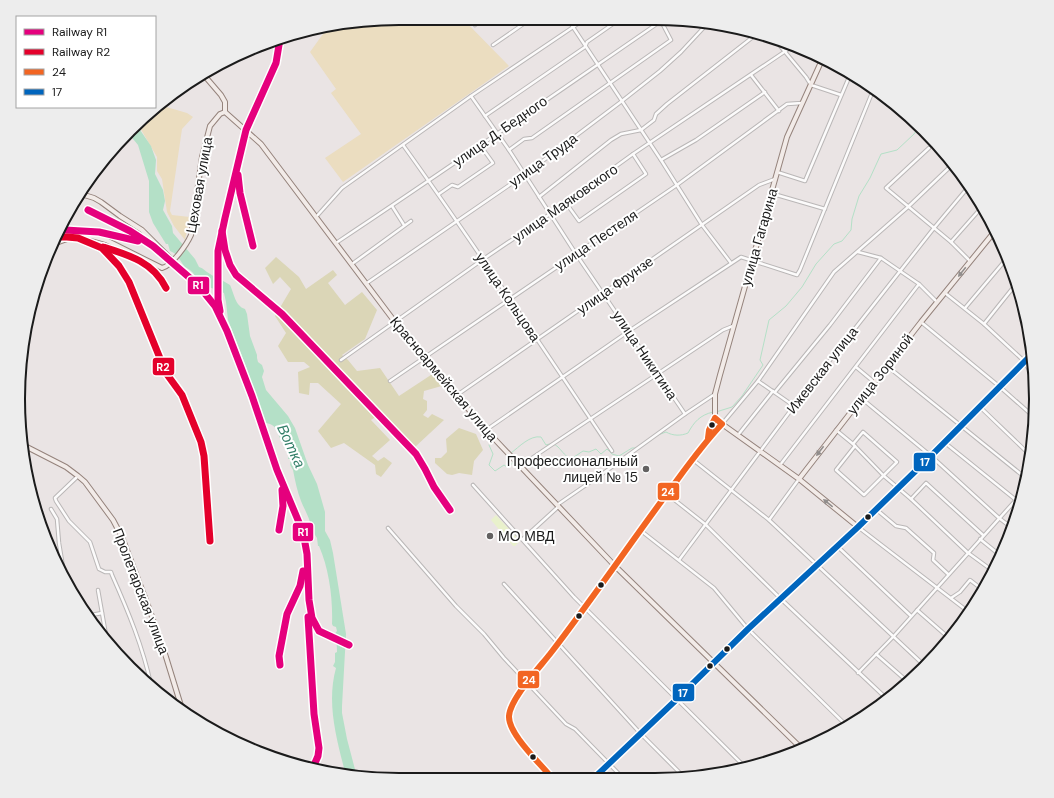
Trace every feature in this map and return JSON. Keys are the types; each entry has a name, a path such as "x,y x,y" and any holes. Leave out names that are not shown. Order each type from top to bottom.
{"main road":[{"name":"улица Гагарина","path":"715,418 715,394 770,193 787,137 820,64"},
{"path":"207,78 225,102 225,112"},
{"name":"Красноармейская улица","path":"225,112 261,144 395,322 486,430 615,566 798,745"},
{"name":"Цеховая улица","path":"174,260 191,235 202,157 210,126 220,114 225,112"},
{"path":"60,241 76,236 87,236 106,240 162,268 166,267 174,260 142,230 101,202 85,196"},
{"name":"улица Зориной","path":"799,479 886,365 991,236"},
{"path":"599,773 748,629 858,527 931,456 1027,359"},
{"path":"708,438 709,430 715,418 799,479 858,527"},
{"path":"548,773 513,732 509,722 512,706 585,608 692,459 708,438 722,424"},
{"name":"Пролетарская улица","path":"28,448 66,467 78,476 85,482 113,520 122,537 166,657 180,702"}],"street":[{"path":"493,45 522,25"},
{"path":"316,217 342,188 471,96 576,25"},
{"path":"485,116 585,47 586,42 611,25"},
{"name":"улица Д. Бедного","path":"336,243 429,181 653,25"},
{"path":"509,150 524,139 532,138 671,40 665,25"},
{"path":"573,27 702,225 730,263"},
{"name":"улица Труда","path":"367,283 524,175 622,101 665,66 704,28"},
{"path":"539,197 611,140 621,134 641,130 654,120 656,114 667,104 752,38"},
{"path":"780,47 811,85 841,95"},
{"name":"улица Маяковского","path":"341,360 482,260 566,203 633,154 650,144 788,49"},
{"path":"751,75 779,111"},
{"path":"777,172 805,181 848,79"},
{"path":"661,160 696,140 765,92"},
{"path":"486,430 562,376 741,257 797,275 872,94"},
{"name":"улица Никитина","path":"471,96 509,150 576,254 685,414"},
{"name":"улица Пестеля","path":"390,381 677,185 787,104 802,103"},
{"name":"улица Кольцова","path":"403,145 439,194 482,260 612,450"},
{"path":"439,194 452,185 458,187 493,163 480,145"},
{"path":"929,148 886,188 950,242 970,262"},
{"path":"566,203 579,221 646,174 633,154"},
{"path":"722,424 758,381 834,272 908,207 949,168"},
{"name":"улица Фрунзе","path":"457,395 760,185 775,179"},
{"name":"Ижевская улица","path":"679,560 759,451 934,228 966,190"},
{"path":"770,193 825,209"},
{"path":"392,206 404,226"},
{"path":"950,242 978,211"},
{"path":"352,264 411,221"},
{"path":"858,252 881,258 919,284 937,302"},
{"path":"738,436 830,325 881,258"},
{"path":"965,308 1003,263"},
{"path":"780,465 919,284"},
{"path":"984,324 1012,289"},
{"path":"945,292 984,324 1024,361 1027,367"},
{"path":"921,322 1000,387 1028,413"},
{"path":"520,466 723,330 733,326"},
{"path":"886,365 1021,474"},
{"path":"856,367 874,382"},
{"path":"758,381 794,406"},
{"path":"523,539 557,506 715,394"},
{"path":"861,398 931,456 1007,524"},
{"path":"980,407 1026,451"},
{"path":"836,430 854,445 884,476 898,487 968,552 988,567"},
{"path":"863,432 897,462 884,476 864,495 836,470 863,432"},
{"path":"944,442 1015,499"},
{"path":"692,459 769,520 920,662"},
{"path":"78,476 55,498 69,521 90,542 99,569 105,572 111,572 126,606 142,651 149,677"},
{"name":"улица Зориной","path":"769,520 799,479"},
{"path":"911,499 926,483 983,535"},
{"path":"473,485 585,608 741,763"},
{"path":"667,494 705,524 858,673 883,696"},
{"path":"858,673 893,637 1014,502"},
{"path":"51,509 57,519 62,560"},
{"path":"876,509 896,526 906,528 934,553 933,560 948,574"},
{"path":"858,527 965,609"},
{"path":"388,528 504,658 566,724 575,729 618,773"},
{"path":"640,530 714,588 748,629 843,722"},
{"path":"980,539 996,552"},
{"path":"837,546 911,616"},
{"path":"951,598 960,592 970,580 979,587"},
{"path":"504,584 640,733 679,772"},
{"path":"98,590 105,631"},
{"path":"917,610 945,635"},
{"path":"94,615 102,614"},
{"path":"876,654 904,678"}],"shaded area":[{"path":"469,25 509,66 343,182 325,158 361,134 331,93 336,89 310,52 324,32 326,32 375,26"},
{"path":"165,107 187,113 193,117 182,129 170,211 172,215 190,217 185,240 174,226 167,212 162,179 157,171 157,157 141,129"},
{"path":"276,257 299,277 306,289 333,270 337,275 328,283 345,305 362,292 377,310 365,339 342,355 357,371 380,368 399,396 434,373 445,385 424,391 423,399 427,401 427,410 423,415 428,418 432,414 444,420 415,447 377,416 371,420 390,440 372,456 378,461 384,457 392,463 381,477 376,474 375,465 344,443 331,448 318,431 341,404 318,383 310,383 309,395 299,393 298,372 310,367 304,362 288,362 278,346 286,333 275,316 291,289 280,277 273,284 265,268"},
{"path":"459,428 476,434 483,450 474,461 472,475 459,473 452,475 447,474 435,463 435,458 441,458 447,452 446,439"},
{"path":"496,515 520,541 515,546 513,546 491,520"}],"water":[{"name":"Вотка","path":"140,130 151,146 156,160 155,174 163,190 165,201 163,210 172,226 173,233 195,259 199,267 230,285 235,299 239,305 245,309 250,336 258,362 262,365 264,371 262,377 266,390 288,416 295,428 308,465 317,484 325,512 325,531 330,540 333,553 346,634 342,713 355,770 344,769 336,736 332,708 333,682 336,668 333,666 337,646 332,637 337,631 336,627 332,624 332,604 328,574 318,546 317,538 313,532 311,534 310,521 296,486 293,470 290,465 291,459 288,459 289,452 282,442 277,430 270,424 266,423 258,404 247,369 228,320 224,293 204,285 189,269 185,267 177,256 170,251 168,244 166,244 153,223 149,212 149,181 138,145 132,138"}],"waterway":[{"path":"716,412 732,407 742,396 763,365 760,360 769,320 786,306 802,287 816,264 834,244 842,241 851,230 852,219 859,196 870,178 881,154 897,150 916,132"},
{"path":"658,435 666,432 677,435 688,433 698,420 704,415 713,412"},
{"path":"511,455 511,453 525,442 537,437 541,437 546,445 554,444 571,459 583,451 589,452 596,449 601,454 607,449 612,454 619,456 632,448 637,448"},
{"path":"489,445 493,454 489,465 495,471 504,465 507,467 513,463 512,460"}],"rail line":[{"name":"R1","path":"220,311 218,300 218,251 225,218 246,130 276,63 279,45"},
{"name":"R1","path":"238,175 240,193 253,246"},
{"name":"R1","path":"88,210 130,231 153,246 198,285 215,306 227,331 252,396 277,470 303,532 307,554 309,600 312,618 319,631 349,645"},
{"name":"R1","path":"66,230 99,232 138,241"},
{"name":"R1","path":"222,231 225,250 230,265 236,275 282,314 416,454 434,487 450,510"},
{"name":"R2","path":"62,237 78,238 102,248 119,266 129,282 166,373 182,395 201,442 204,456 210,541"},
{"name":"R2","path":"103,247 122,253 147,266 161,279 166,288"},
{"name":"R1","path":"279,530 283,506 282,490"},
{"name":"R1","path":"280,665 279,656 287,614 300,586 303,571"},
{"name":"R1","path":"308,617 314,714 319,748 315,763"}],"transit line":[{"name":"17","path":"599,773 748,629 858,527 1027,359"},
{"name":"24","path":"548,773 519,740 510,723 509,716 514,701 594,595 693,459 722,424 715,418 709,430 708,438"}],"place":[{"name":"Профессиональный лицей № 15","path":"646,469"},
{"name":"МО МВД","path":"490,536"}]}
